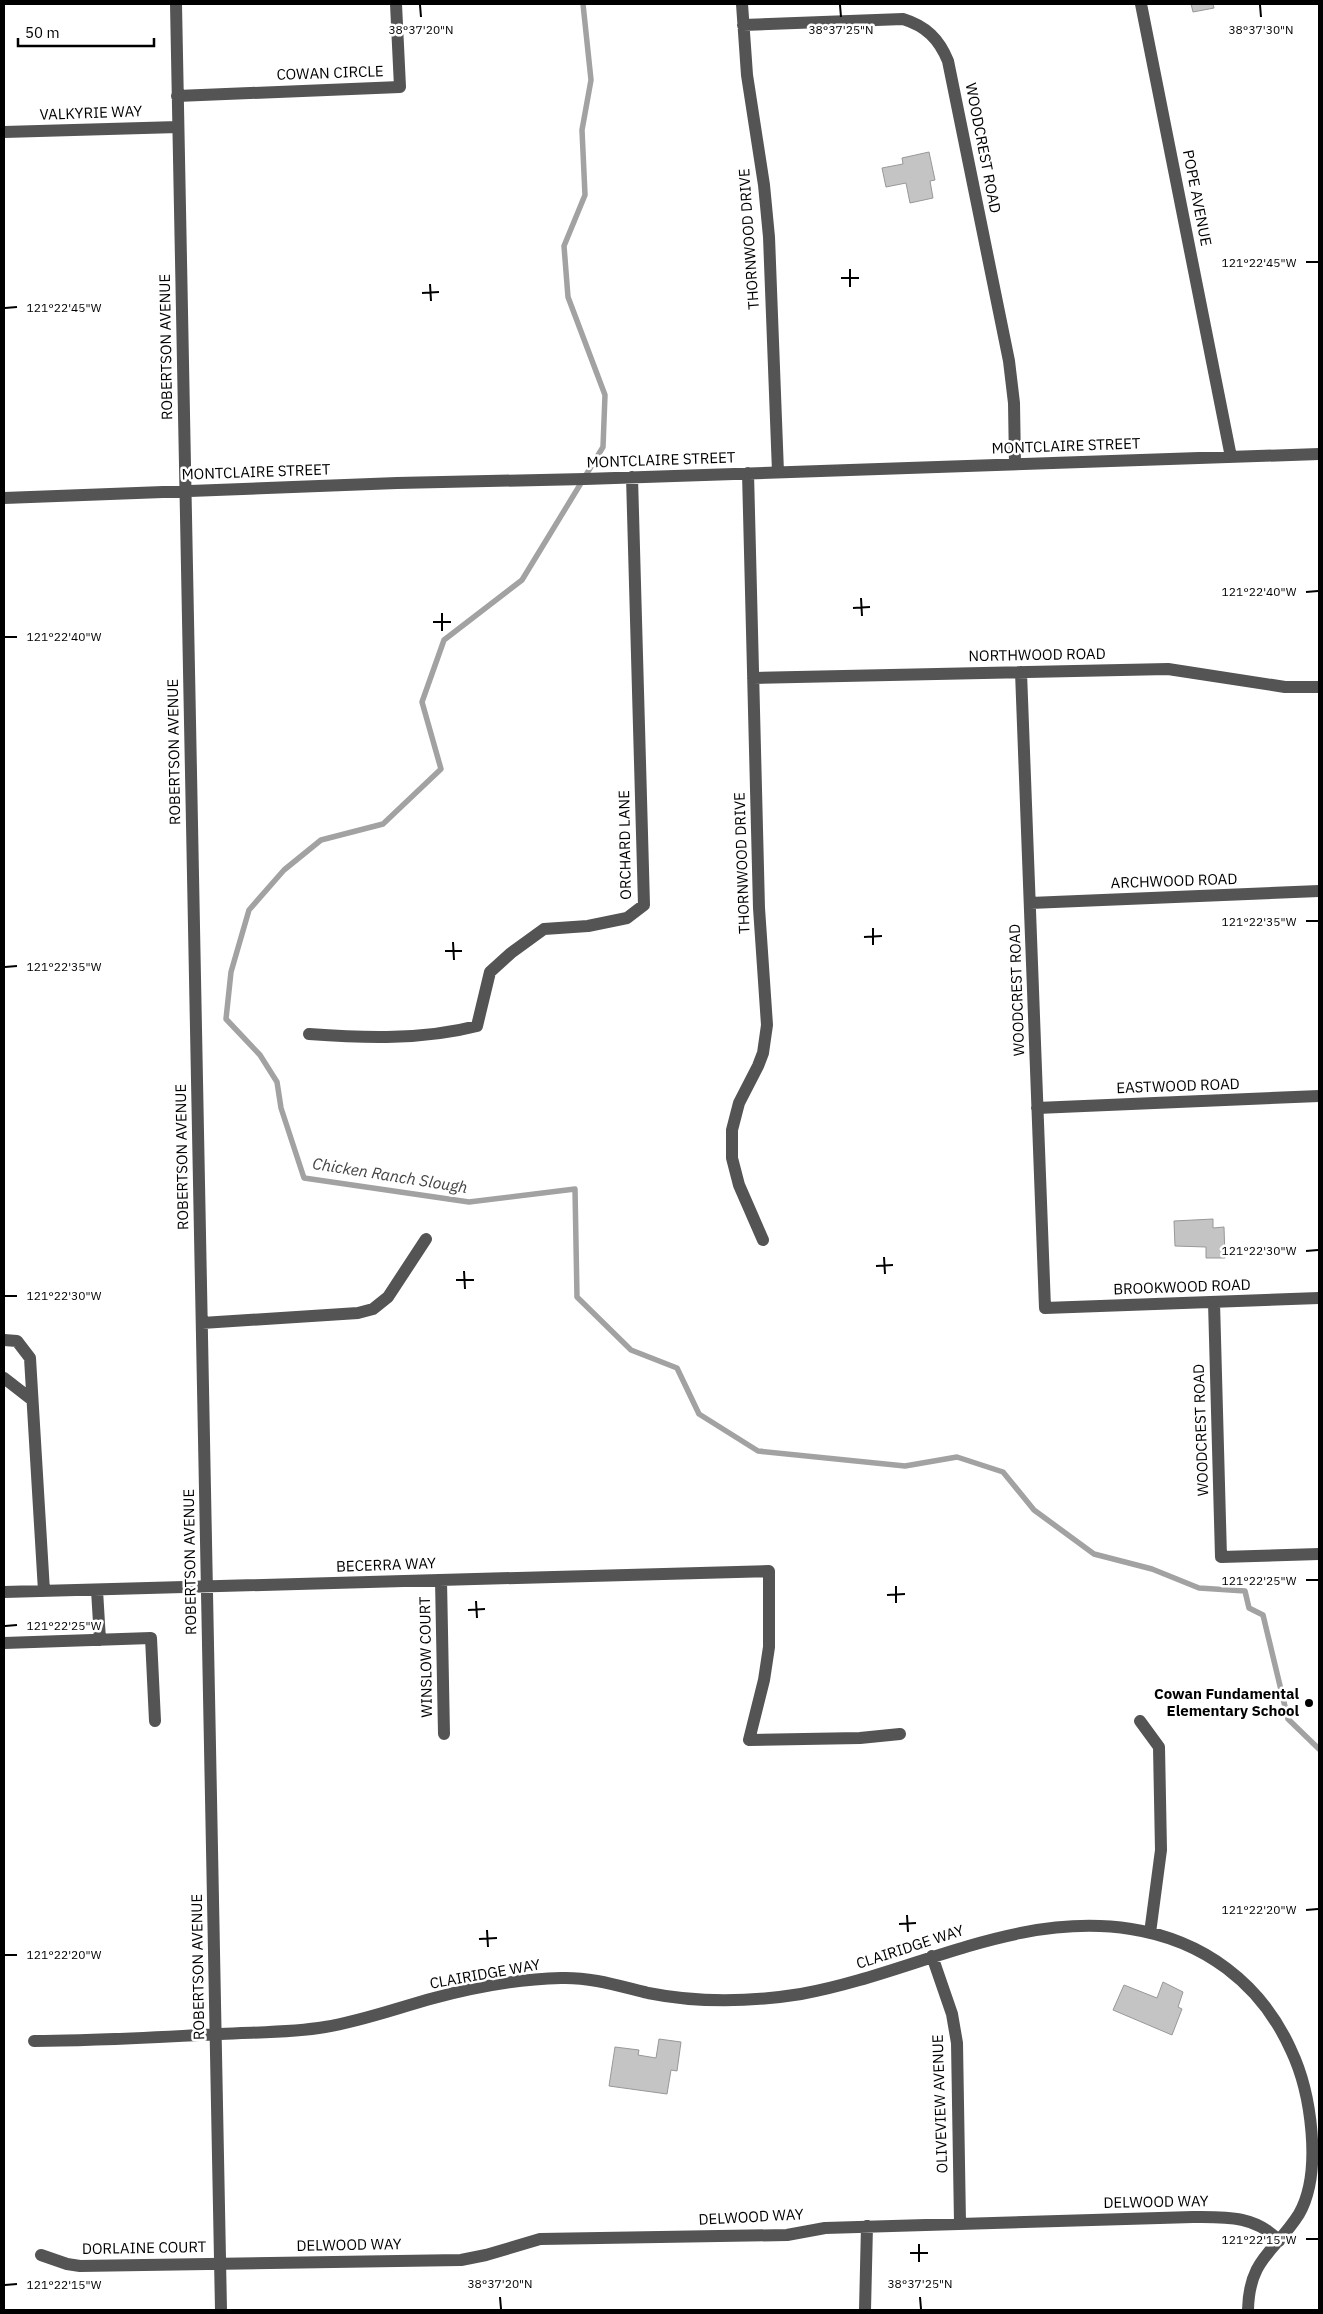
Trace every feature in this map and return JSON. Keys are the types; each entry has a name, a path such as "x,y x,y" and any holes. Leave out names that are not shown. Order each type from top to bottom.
{"street":[{"name":"ROBERTSON AVENUE","path":"176,4 221,2310"},
{"name":"COWAN CIRCLE","path":"178,96 400,87 396,4"},
{"name":"THORNWOOD DRIVE","path":"742,4 746,75 764,185 778,472"},
{"name":"POPE AVENUE","path":"1141,4 1231,457"},
{"name":"WOODCREST ROAD","path":"743,25 903,19 927,30 943,49 948,61 1009,361 1014,403 1015,464"},
{"name":"VALKYRIE WAY","path":"4,132 178,127"},
{"name":"MONTCLAIRE STREET","path":"4,498 1319,454"},
{"name":"THORNWOOD DRIVE","path":"748,473 759,908 767,1025 761,1060 739,1103 732,1130 732,1158 739,1185 763,1240"},
{"name":"ORCHARD LANE","path":"310,1034 377,1037 458,1031 477,1026 490,972 531,938 544,929 588,926 627,918 644,905 632,477"},
{"name":"NORTHWOOD ROAD","path":"753,678 1168,669 1285,687 1319,687"},
{"name":"WOODCREST ROAD","path":"1020,672 1045,1308"},
{"name":"ARCHWOOD ROAD","path":"1030,903 1319,891"},
{"name":"EASTWOOD ROAD","path":"1037,1108 1319,1096"},
{"path":"202,1322 358,1313 373,1309 388,1297 426,1240"},
{"name":"BROOKWOOD ROAD","path":"1045,1308 1319,1298"},
{"name":"WOODCREST ROAD","path":"1214,1302 1221,1557 1319,1554"},
{"path":"4,1340 16,1341 30,1358 44,1591"},
{"path":"4,1378 31,1399"},
{"name":"BECERRA WAY","path":"4,1592 768,1571 769,1648 764,1680 749,1740 860,1738 900,1734"},
{"name":"WINSLOW COURT","path":"441,1580 444,1734"},
{"path":"97,1590 100,1640"},
{"path":"4,1643 151,1638 155,1721"},
{"path":"1140,1721 1159,1747 1161,1850 1150,1933"},
{"name":"CLAIRIDGE WAY","path":"34,2041 84,2041 324,2027 480,1988 523,1981 566,1978 594,1980 651,1993 691,1999 762,1999 801,1994 862,1980 932,1956 1031,1930 1097,1926 1150,1933 1178,1941 1202,1952 1226,1966 1247,1984 1265,2005 1280,2028 1294,2054 1306,2092 1316,2157 1308,2198 1298,2217 1261,2260 1255,2271 1248,2295 1248,2310"},
{"name":"OLIVEVIEW AVENUE","path":"932,1956 952,2014 956,2043 960,2224"},
{"name":"DELWOOD WAY","path":"220,2262 461,2260 486,2255 540,2239 788,2235 825,2228 867,2226 1230,2217 1255,2223 1278,2241"},
{"path":"865,2310 867,2226"},
{"name":"DORLAINE COURT","path":"42,2255 67,2264 80,2266 220,2262"}],"building":[{"path":"1191,4 1213,4 1214,8 1193,12"},
{"path":"929,152 935,180 930,181 933,198 910,203 906,183 886,187 882,168 903,164 902,158"},
{"path":"1213,1219 1213,1228 1224,1227 1225,1258 1206,1258 1206,1247 1175,1246 1174,1221"},
{"path":"1163,1982 1183,1992 1178,2007 1182,2009 1172,2035 1113,2010 1124,1985 1157,1998"},
{"path":"659,2039 681,2042 677,2071 671,2070 667,2094 609,2086 615,2047 639,2050 638,2055 656,2058"}],"waterway":[{"name":"Chicken Ranch Slough","path":"583,4 591,80 582,130 585,195 564,246 568,297 605,395 603,447 522,580 444,640 422,702 441,769 383,824 321,840 284,870 249,910 231,972 226,1019 260,1055 277,1082 281,1108 304,1178 469,1202 575,1189 577,1297 631,1350 677,1368 699,1414 758,1451 905,1466 957,1457 1003,1472 1034,1510 1094,1554 1152,1569 1199,1588 1245,1591 1249,1608 1263,1615 1288,1719 1319,1749"}],"place":[{"name":"Cowan Fundamental Elementary School","path":"1309,1703"}]}
